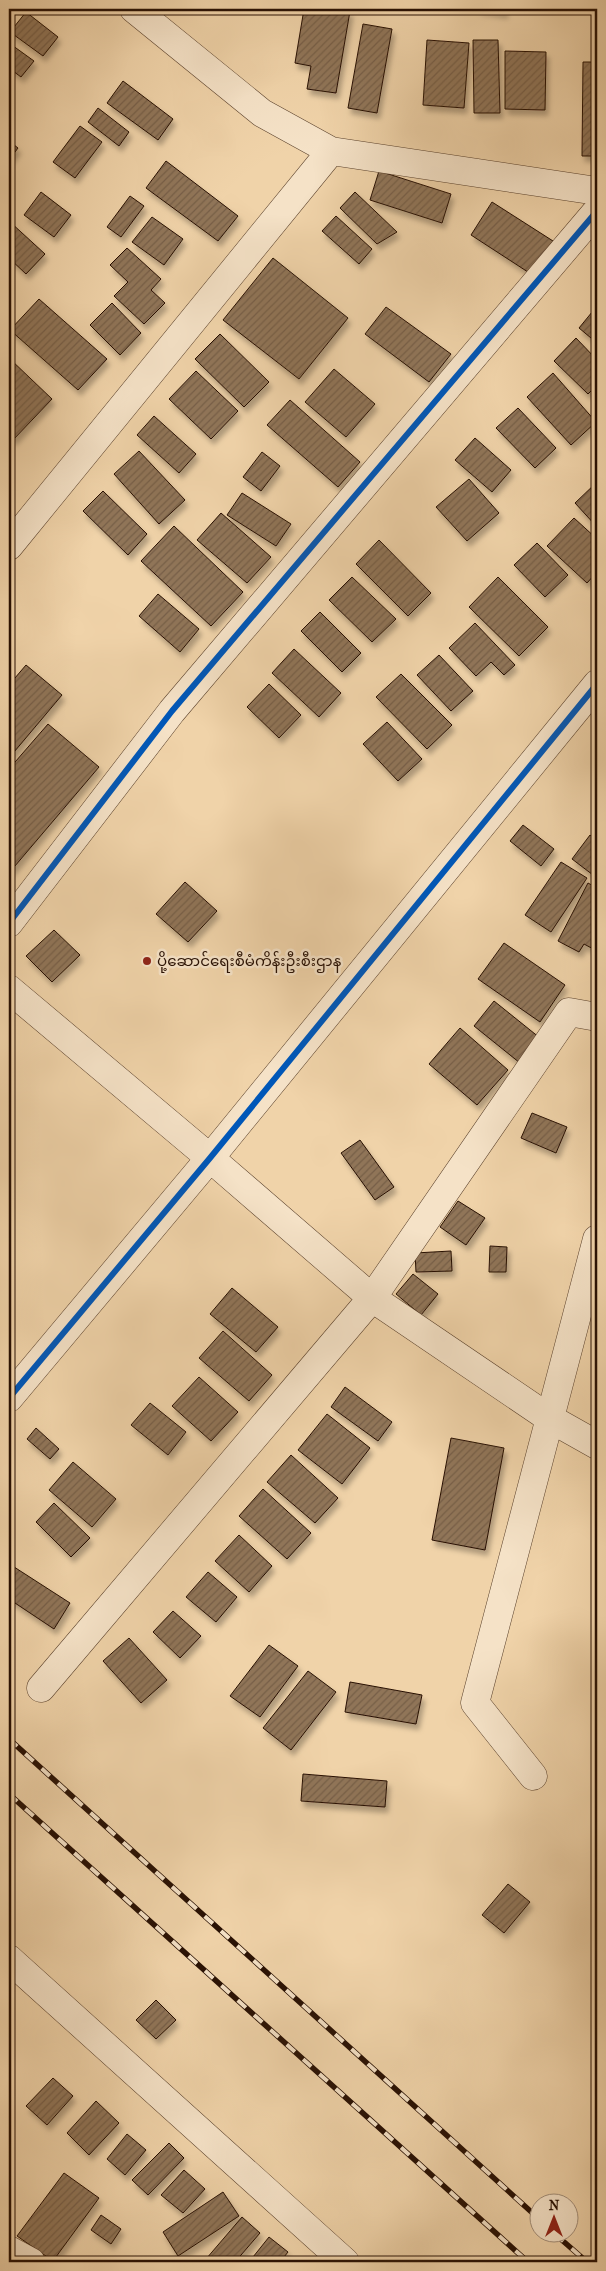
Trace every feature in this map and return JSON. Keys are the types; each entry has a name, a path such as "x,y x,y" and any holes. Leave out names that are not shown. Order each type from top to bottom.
{"street":[{"path":"134,9 262,113 330,151 597,191"},
{"path":"9,546 330,151"},
{"path":"9,923 172,711 597,211"},
{"path":"9,1398 210,1158 597,684"},
{"path":"9,989 210,1158 372,1298 549,1418 597,1445"},
{"path":"41,1688 372,1298 569,1012 597,1017"},
{"path":"533,1776 475,1703 597,1239"},
{"path":"9,1959 345,2262"},
{"path":"9,2250 31,2262"}],"building":[{"path":"304,9 350,11 336,93 307,89 311,66 295,63"},
{"path":"478,9 505,9 505,13"},
{"path":"26,12 58,37 43,56 10,32"},
{"path":"363,24 392,29 377,113 348,108"},
{"path":"427,40 469,43 464,108 423,105"},
{"path":"473,40 498,40 500,113 474,113"},
{"path":"9,43 34,61 21,77 9,68"},
{"path":"505,51 546,52 545,110 505,109"},
{"path":"583,62 597,62 597,156 582,156"},
{"path":"123,81 173,119 158,140 107,103"},
{"path":"98,108 129,132 119,146 88,122"},
{"path":"80,126 102,142 75,178 53,162"},
{"path":"9,141 18,148 9,160"},
{"path":"166,161 238,216 218,241 146,188"},
{"path":"379,171 451,194 442,223 370,200"},
{"path":"41,192 71,215 54,237 24,215"},
{"path":"355,192 397,232 377,244 340,208"},
{"path":"130,196 144,206 121,237 107,227"},
{"path":"492,202 553,241 531,274 471,235"},
{"path":"336,216 372,249 359,264 322,231"},
{"path":"152,217 183,239 164,265 132,242"},
{"path":"9,221 45,254 26,274 9,258"},
{"path":"127,248 161,279 151,290 165,303 144,324 114,296 128,282 110,265"},
{"path":"273,258 348,318 299,379 223,320"},
{"path":"39,299 107,359 78,390 10,330"},
{"path":"112,303 141,333 120,355 90,325"},
{"path":"597,306 597,343 579,328"},
{"path":"386,307 451,354 429,382 365,334"},
{"path":"220,334 269,382 244,407 195,359"},
{"path":"576,338 597,360 597,385 588,394 554,361"},
{"path":"9,358 52,399 13,440 9,436"},
{"path":"334,369 375,404 346,437 305,402"},
{"path":"196,371 238,411 211,439 169,399"},
{"path":"553,373 596,422 571,445 527,397"},
{"path":"290,400 360,462 338,487 267,425"},
{"path":"518,408 556,448 535,468 496,428"},
{"path":"154,416 196,454 179,473 137,435"},
{"path":"475,438 511,470 492,492 455,460"},
{"path":"139,451 185,500 159,524 114,474"},
{"path":"262,452 280,466 261,491 243,477"},
{"path":"469,479 499,513 467,541 436,507"},
{"path":"597,482 597,527 575,503"},
{"path":"103,491 147,534 128,555 83,511"},
{"path":"242,493 291,524 276,546 227,515"},
{"path":"221,513 271,557 247,583 197,540"},
{"path":"574,518 597,539 597,572 587,583 547,546"},
{"path":"174,526 243,592 211,626 141,561"},
{"path":"379,540 431,593 408,616 356,564"},
{"path":"537,543 568,575 545,597 514,565"},
{"path":"352,577 396,619 372,642 329,600"},
{"path":"498,577 548,627 519,656 469,607"},
{"path":"158,594 199,629 180,652 139,616"},
{"path":"320,612 361,653 342,672 301,631"},
{"path":"475,623 515,665 504,675 491,662 476,676 449,648"},
{"path":"294,649 341,693 319,717 272,673"},
{"path":"439,655 473,691 451,711 417,675"},
{"path":"26,665 62,695 9,758 9,685"},
{"path":"401,674 452,725 427,749 376,697"},
{"path":"269,684 301,715 279,738 247,707"},
{"path":"387,722 422,759 398,781 363,744"},
{"path":"48,724 99,767 9,873 9,769"},
{"path":"523,825 554,849 541,866 510,841"},
{"path":"590,835 597,841 597,878 572,859"},
{"path":"561,862 587,878 551,932 525,915"},
{"path":"185,882 217,911 188,942 156,914"},
{"path":"588,883 597,888 597,951 584,944 579,952 558,941"},
{"path":"54,930 80,955 52,982 26,956"},
{"path":"504,943 565,985 540,1022 478,979"},
{"path":"494,1001 540,1038 520,1063 474,1026"},
{"path":"460,1028 508,1070 477,1105 429,1064"},
{"path":"532,1113 567,1127 556,1153 521,1138"},
{"path":"360,1140 394,1187 375,1200 341,1153"},
{"path":"458,1201 485,1218 466,1245 440,1227"},
{"path":"490,1246 507,1247 506,1272 489,1272"},
{"path":"451,1251 452,1271 416,1272 415,1253"},
{"path":"413,1274 438,1294 421,1315 396,1294"},
{"path":"232,1288 278,1327 256,1352 210,1314"},
{"path":"223,1331 272,1375 249,1401 199,1358"},
{"path":"199,1377 238,1412 211,1441 172,1406"},
{"path":"345,1387 392,1422 378,1441 331,1407"},
{"path":"150,1403 186,1432 168,1455 131,1425"},
{"path":"327,1414 370,1448 342,1484 298,1450"},
{"path":"36,1428 59,1449 50,1459 27,1439"},
{"path":"451,1438 504,1448 485,1550 432,1540"},
{"path":"291,1455 338,1498 315,1523 267,1482"},
{"path":"73,1462 116,1499 92,1527 49,1490"},
{"path":"263,1489 311,1533 287,1559 239,1516"},
{"path":"54,1503 90,1538 71,1557 36,1522"},
{"path":"239,1535 272,1566 249,1592 215,1561"},
{"path":"11,1565 70,1603 54,1629 9,1599 9,1568"},
{"path":"208,1572 237,1597 216,1622 186,1597"},
{"path":"173,1611 201,1636 180,1658 153,1632"},
{"path":"129,1638 167,1680 141,1703 103,1661"},
{"path":"269,1645 298,1666 260,1717 230,1696"},
{"path":"308,1671 336,1692 291,1750 263,1728"},
{"path":"350,1682 422,1695 416,1724 345,1712"},
{"path":"303,1774 387,1781 385,1807 301,1801"},
{"path":"508,1884 530,1902 504,1933 482,1915"},
{"path":"156,2000 176,2020 156,2039 136,2020"},
{"path":"53,2078 73,2096 47,2125 26,2106"},
{"path":"96,2101 119,2123 89,2155 67,2133"},
{"path":"127,2134 146,2150 125,2175 107,2159"},
{"path":"169,2143 184,2158 148,2195 132,2180"},
{"path":"184,2170 205,2189 183,2213 161,2195"},
{"path":"64,2173 99,2198 53,2261 17,2236"},
{"path":"223,2192 239,2216 178,2256 163,2232"},
{"path":"101,2215 121,2229 111,2244 91,2230"},
{"path":"242,2217 260,2233 235,2262 210,2262 206,2259"},
{"path":"269,2237 288,2252 280,2262 249,2262"}],"railway":[{"path":"9,1739 528,2209"},
{"path":"9,1794 528,2262"},
{"path":"566,2244 587,2262"}],"cycle path":[{"path":"9,923 172,711 597,211"},
{"path":"9,1398 210,1158 597,684"}],"place":[{"name":"ပို့ဆောင်ရေးစီမံကိန်းဦးစီးဌာန","path":"147,961"}]}
